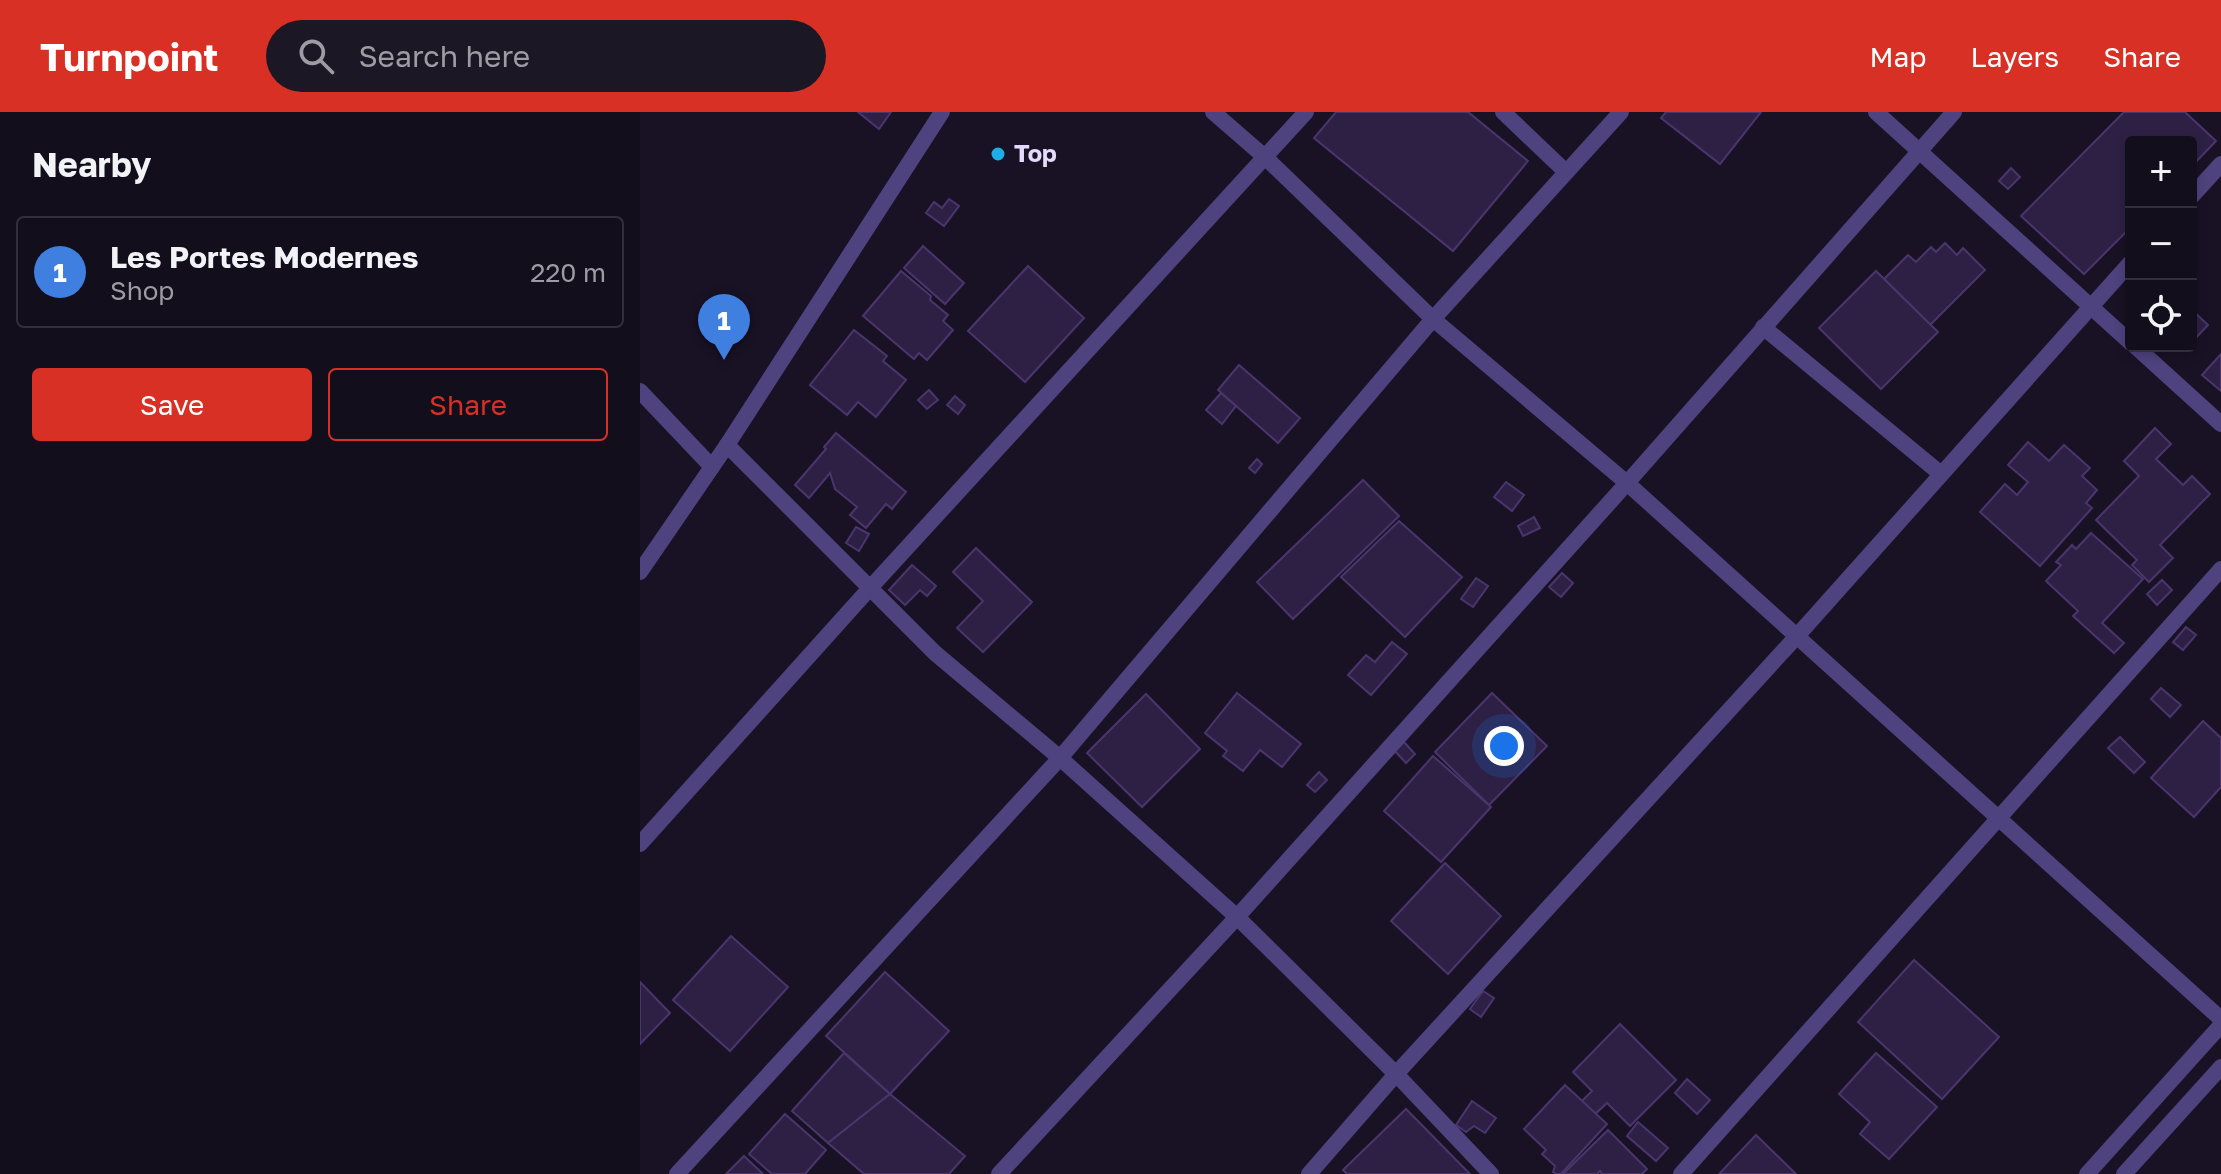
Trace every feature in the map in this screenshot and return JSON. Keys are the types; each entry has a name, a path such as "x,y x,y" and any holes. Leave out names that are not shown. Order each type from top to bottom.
{"street":[{"path":"640,572 727,445 942,112"},
{"path":"1213,112 1266,158 1433,319 1627,483 2221,1022 2087,1174"},
{"path":"640,844 1306,112"},
{"path":"1503,112 1566,172"},
{"path":"677,1174 1060,758 1433,319 1621,112"},
{"path":"1876,112 2125,337"},
{"path":"999,1174 1237,917 1627,483 1954,112"},
{"path":"2197,190 2221,164"},
{"path":"1309,1174 2125,269"},
{"path":"1763,327 1941,474"},
{"path":"2142,352 2221,424"},
{"path":"640,391 712,467"},
{"path":"727,445 935,653 1060,758 1237,917 1396,1074 1491,1174"},
{"path":"1681,1174 2221,569"},
{"path":"2124,1174 2221,1067"}],"building":[{"path":"858,112 891,112 879,129"},
{"path":"1336,112 1468,112 1528,161 1453,251 1314,138"},
{"path":"1666,112 1761,112 1720,164 1661,118"},
{"path":"2124,112 2185,112 2216,141 2197,161 2197,136 2125,136 2125,233 2084,274 2021,216"},
{"path":"2011,168 2020,177 2008,189 1999,181"},
{"path":"949,199 959,206 944,226 926,213 934,202 942,208"},
{"path":"1945,243 1957,255 1963,248 1985,270 1930,325 1884,279 1908,255 1916,262 1931,247 1936,252"},
{"path":"923,246 964,283 945,304 904,268"},
{"path":"1028,266 1084,318 1025,382 968,331"},
{"path":"901,271 948,315 943,321 953,330 927,360 919,353 914,359 863,316"},
{"path":"1876,271 1938,332 1881,389 1819,328"},
{"path":"2197,315 2208,325 2197,337"},
{"path":"854,330 887,356 883,361 906,380 876,417 858,402 847,415 810,385"},
{"path":"2221,354 2221,391 2202,375"},
{"path":"1239,365 1300,418 1278,443 1218,390"},
{"path":"929,390 938,400 927,409 918,400"},
{"path":"1221,393 1236,406 1222,424 1206,410"},
{"path":"955,396 965,405 958,414 947,405"},
{"path":"2155,428 2171,444 2156,459 2183,485 2192,476 2210,494 2160,545 2173,558 2149,582 2132,565 2137,560 2096,520 2139,476 2124,461"},
{"path":"836,433 906,492 892,509 886,504 866,528 850,515 857,507 835,489 830,473 809,498 795,485"},
{"path":"2028,442 2049,461 2064,445 2090,468 2082,476 2097,490 2086,503 2092,508 2040,566 1980,512 2005,484 2017,495 2028,482 2008,465"},
{"path":"1257,459 1262,464 1255,473 1249,468"},
{"path":"1363,480 1399,516 1293,619 1257,582"},
{"path":"1506,482 1524,495 1512,511 1494,497"},
{"path":"1534,517 1540,528 1523,536 1518,526"},
{"path":"1399,521 1462,577 1405,637 1341,577"},
{"path":"856,527 869,534 859,551 846,543"},
{"path":"2091,533 2143,579 2102,623 2124,643 2114,653 2073,616 2078,611 2046,581 2061,565 2056,562 2072,545 2076,549"},
{"path":"976,548 1032,602 983,652 957,628 983,601 953,572"},
{"path":"912,565 936,586 927,596 920,590 905,605 889,590"},
{"path":"1562,573 1573,583 1561,597 1549,587"},
{"path":"1476,578 1488,586 1473,607 1461,599"},
{"path":"2162,580 2172,590 2157,605 2147,594"},
{"path":"2186,627 2196,635 2183,650 2173,642"},
{"path":"1392,642 1407,654 1371,695 1348,675 1366,655 1375,662"},
{"path":"2161,688 2181,705 2170,717 2151,699"},
{"path":"1237,693 1301,744 1282,767 1260,750 1243,771 1223,756 1227,751 1205,733"},
{"path":"1492,693 1547,746 1489,805 1435,752"},
{"path":"1146,694 1200,749 1142,807 1087,753"},
{"path":"2203,721 2221,738 2221,787 2194,817 2151,778"},
{"path":"2120,737 2145,762 2134,773 2108,748"},
{"path":"1403,741 1415,754 1406,763 1393,749"},
{"path":"1433,756 1491,807 1441,862 1384,811"},
{"path":"1319,772 1327,780 1315,792 1307,785"},
{"path":"1445,863 1501,916 1448,974 1391,921"},
{"path":"731,936 788,987 730,1051 673,1000"},
{"path":"1914,960 1999,1037 1942,1099 1858,1022"},
{"path":"885,972 949,1031 890,1094 826,1036"},
{"path":"640,982 670,1013 640,1044"},
{"path":"1483,991 1494,998 1481,1017 1470,1009"},
{"path":"1620,1024 1676,1080 1630,1126 1607,1103 1592,1117 1579,1104 1592,1091 1573,1072"},
{"path":"844,1053 890,1094 828,1143 792,1111"},
{"path":"1876,1053 1937,1107 1889,1159 1860,1134 1870,1122 1839,1094"},
{"path":"1687,1079 1710,1100 1697,1114 1675,1093"},
{"path":"1565,1085 1607,1124 1561,1174 1556,1174 1553,1172 1555,1166 1542,1154 1546,1150 1524,1129"},
{"path":"890,1094 965,1156 949,1174 864,1174 828,1143"},
{"path":"1472,1101 1496,1118 1485,1133 1474,1126 1466,1132 1456,1125"},
{"path":"1406,1109 1470,1174 1347,1174 1343,1170"},
{"path":"785,1114 826,1150 805,1174 772,1174 749,1154"},
{"path":"1638,1122 1668,1148 1656,1161 1627,1136"},
{"path":"1608,1130 1647,1169 1642,1174 1602,1174 1600,1171 1597,1174 1563,1174"},
{"path":"1756,1135 1796,1174 1719,1174"},
{"path":"744,1156 763,1174 726,1174"}],"place":[{"name":"Top","path":"998,154"},
{"name":"Les Portes Modernes","path":"724,360"}]}
